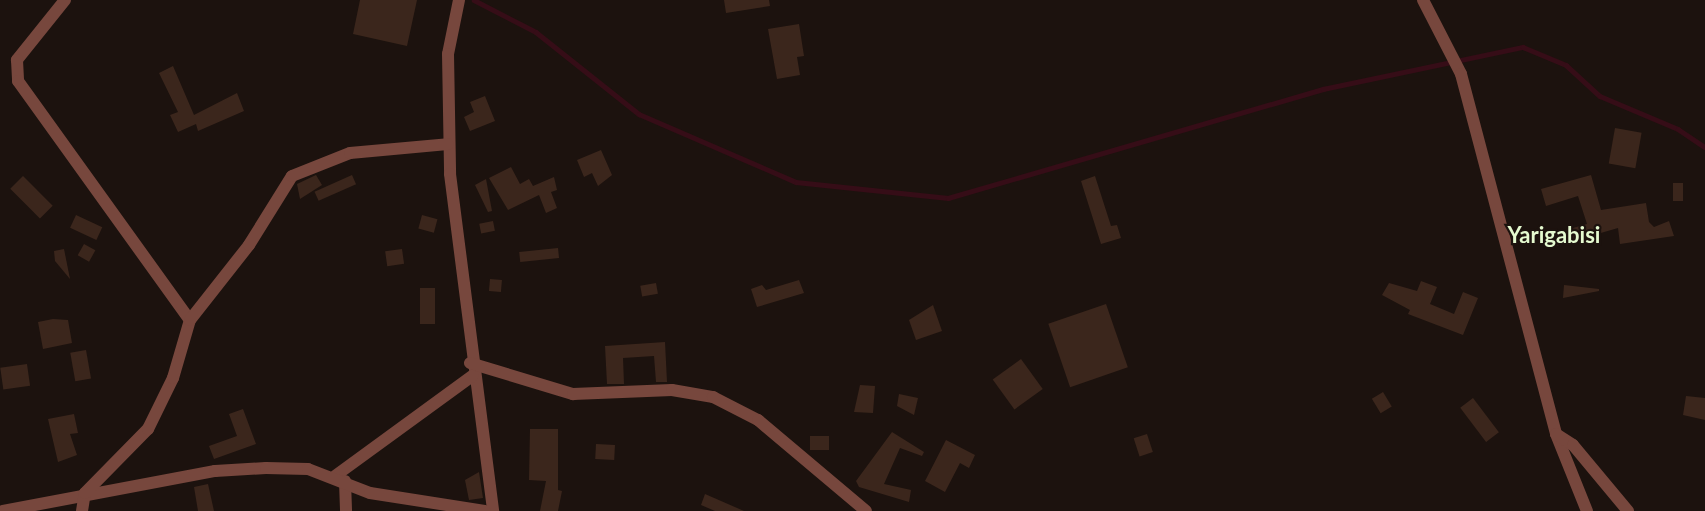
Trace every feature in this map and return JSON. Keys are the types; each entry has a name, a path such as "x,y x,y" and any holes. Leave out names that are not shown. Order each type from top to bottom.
{"street":[{"path":"64,0 17,60 18,81 190,320"},
{"path":"459,0 448,54 448,144 471,370 493,511"},
{"path":"1423,0 1461,75 1556,434 1587,511"},
{"path":"82,511 85,493 148,429 173,378 190,320 249,245 292,176 351,153 448,144"},
{"path":"340,479 471,370"},
{"path":"471,370 573,394 672,390 713,397 758,420 866,511"},
{"path":"1556,434 1573,445 1628,511"},
{"path":"3,511 85,493 266,468 340,479 370,493 486,511"},
{"path":"340,479 346,511"}],"building":[{"path":"360,0 417,0 407,46 353,34"},
{"path":"724,0 769,0 770,6 726,13"},
{"path":"799,24 804,56 797,57 800,75 777,79 768,29"},
{"path":"173,66 194,115 237,93 244,111 198,131 196,124 178,132 170,115 178,112 159,73"},
{"path":"485,96 495,121 470,131 464,117 474,112 470,102"},
{"path":"1615,128 1642,133 1635,168 1609,163"},
{"path":"601,150 612,175 598,186 592,173 584,177 577,160"},
{"path":"511,167 520,184 529,179 533,186 554,177 557,190 551,192 557,208 546,213 539,195 508,210 489,178"},
{"path":"316,175 322,185 300,199 297,184"},
{"path":"352,175 356,184 319,201 315,192"},
{"path":"1591,175 1601,210 1646,203 1649,222 1654,227 1669,221 1674,236 1620,244 1618,228 1549,248 1545,236 1587,224 1578,196 1546,206 1541,189"},
{"path":"23,176 53,206 40,218 10,189"},
{"path":"1095,176 1111,226 1117,225 1121,238 1101,244 1081,181"},
{"path":"486,179 492,211 488,212 475,185"},
{"path":"1673,183 1683,183 1683,201 1673,201"},
{"path":"76,215 102,227 96,240 70,228"},
{"path":"422,215 437,219 434,233 418,229"},
{"path":"493,221 495,231 481,233 479,224"},
{"path":"84,244 95,250 89,262 78,255"},
{"path":"558,248 559,258 520,262 519,252"},
{"path":"64,249 70,279 55,261 54,251"},
{"path":"402,249 404,264 387,266 385,251"},
{"path":"490,279 502,280 501,292 489,291"},
{"path":"799,280 804,293 757,307 751,289 762,285 766,290"},
{"path":"1421,281 1437,287 1430,304 1454,314 1463,292 1478,298 1463,335 1408,314 1410,310 1382,295 1389,283 1417,291"},
{"path":"656,283 658,294 642,297 640,286"},
{"path":"1564,285 1599,289 1599,291 1563,298"},
{"path":"420,288 435,288 435,324 420,324"},
{"path":"1106,304 1128,367 1070,387 1048,324"},
{"path":"933,305 942,331 916,340 909,320"},
{"path":"53,319 68,320 72,343 43,349 38,322"},
{"path":"665,342 667,382 656,382 654,356 623,358 624,384 607,384 605,346"},
{"path":"86,350 91,379 75,381 70,353"},
{"path":"1021,359 1043,389 1014,410 993,380"},
{"path":"27,364 30,386 3,390 0,368"},
{"path":"860,385 875,386 873,413 854,412"},
{"path":"1383,392 1392,407 1381,413 1372,399"},
{"path":"899,394 918,398 914,415 897,406"},
{"path":"1686,396 1705,398 1705,420 1683,415"},
{"path":"1473,398 1499,432 1486,442 1460,408"},
{"path":"243,409 256,444 214,459 209,446 237,436 229,414"},
{"path":"74,414 78,433 70,434 77,455 58,462 48,419"},
{"path":"530,429 558,429 558,490 562,491 558,511 540,511 546,481 529,480"},
{"path":"892,432 924,452 922,456 900,448 884,484 911,490 909,502 859,487 856,481"},
{"path":"1147,434 1153,452 1140,456 1134,438"},
{"path":"810,436 829,436 829,450 810,450"},
{"path":"946,440 975,455 969,468 960,463 945,492 925,481"},
{"path":"596,444 615,445 614,460 595,459"},
{"path":"479,472 483,498 469,500 465,480"},
{"path":"208,484 214,511 198,511 194,487"},
{"path":"705,494 744,511 715,511 701,505"}],"waterway":[{"path":"474,0 536,32 639,114 796,182 948,198 1323,89 1523,47 1566,65 1600,96 1678,129 1705,147"}],"district":[{"name":"Yarigabisi","path":"1554,235"}]}
